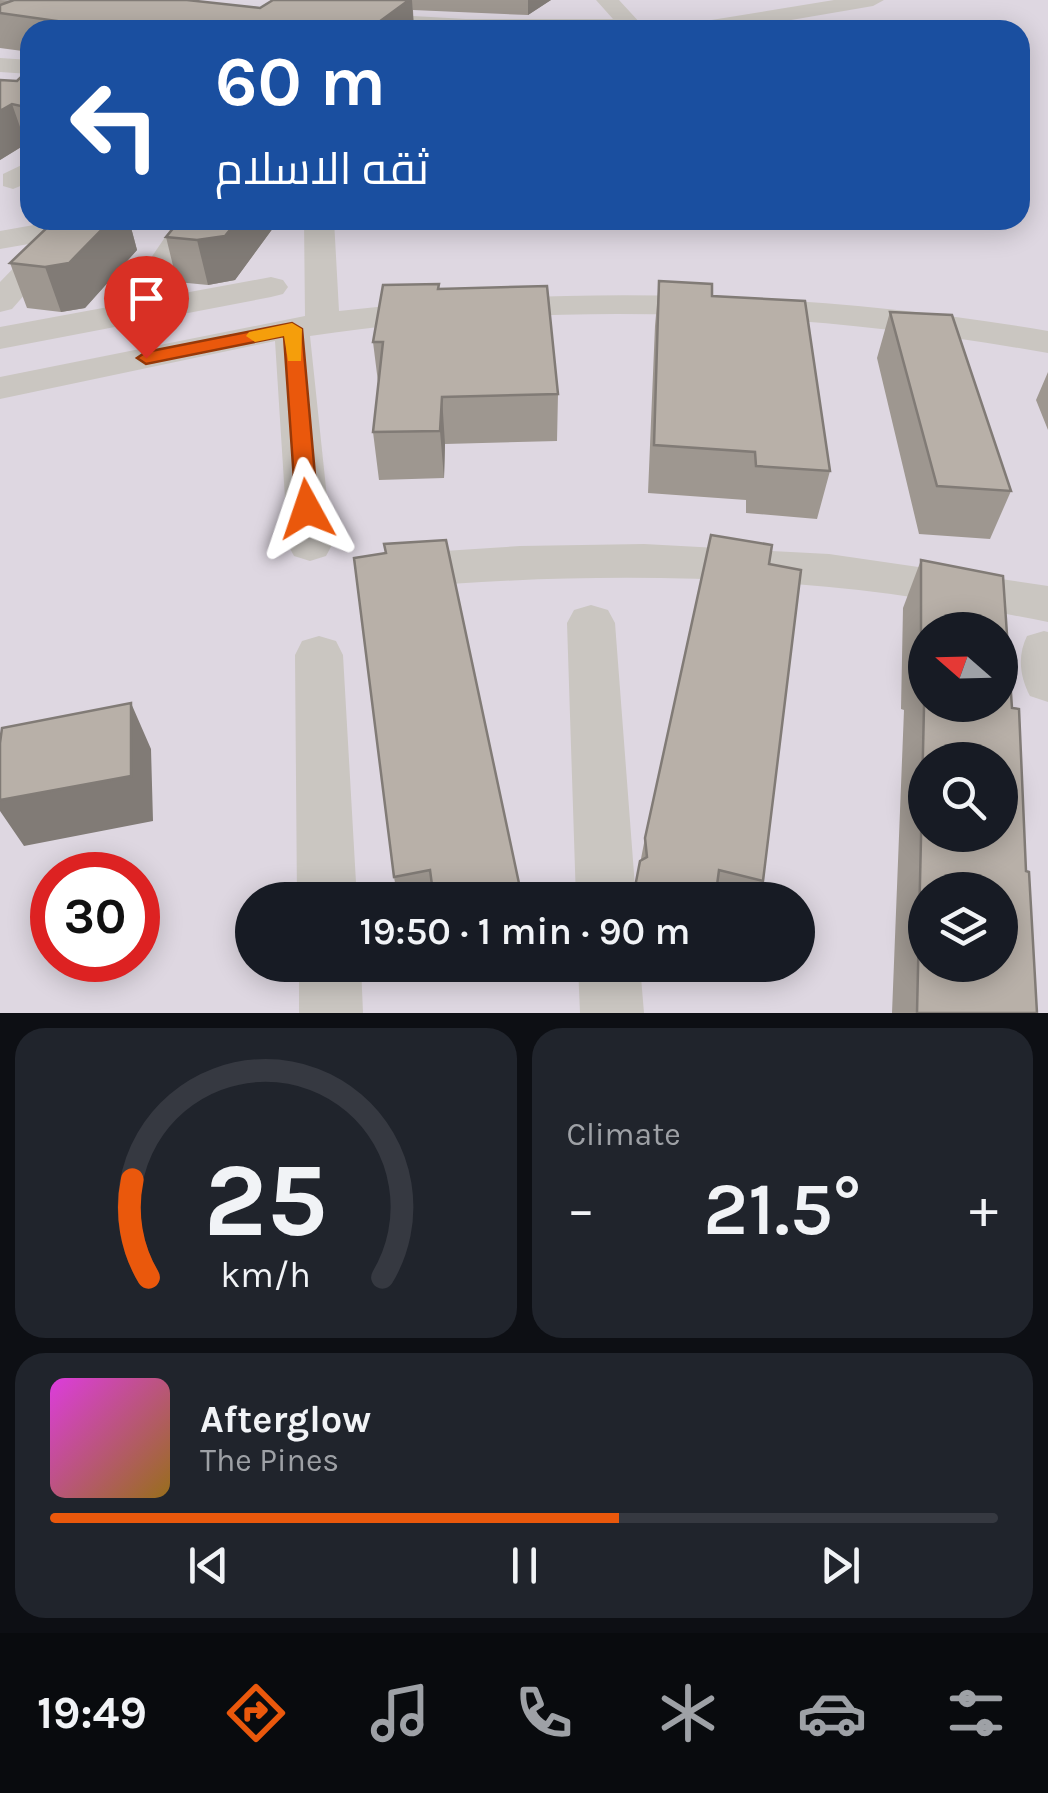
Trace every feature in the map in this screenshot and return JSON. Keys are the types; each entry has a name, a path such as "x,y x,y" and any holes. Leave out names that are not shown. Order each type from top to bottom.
{"street":[{"path":"322,0 301,15 326,20"},
{"path":"364,20 390,0"},
{"path":"465,20 484,0"},
{"path":"607,0 626,20"},
{"path":"753,20 872,0"},
{"path":"0,240 58,230"},
{"path":"310,545 307,326 318,230"},
{"path":"130,314 185,231"},
{"path":"0,302 39,260"},
{"path":"0,338 270,287"},
{"path":"0,388 307,326 430,310 703,303 976,328 1048,342"},
{"path":"383,572 508,561 736,564 891,577 1047,645"},
{"path":"591,623 605,882"},
{"path":"318,655 326,882"},
{"path":"330,982 331,1013"},
{"path":"611,982 612,1013"}],"shaded area":[{"path":"0,0 1048,0 1048,1013 0,1013"}],"building":[{"path":"14,0 187,0 260,8 273,0 409,0 382,20 50,20 0,13 0,5"},
{"path":"20,78 20,106 12,104 0,111 0,80"},
{"path":"45,230 101,230 69,263 45,267 10,263"},
{"path":"172,230 230,230 225,236 197,240 166,237"},
{"path":"659,281 712,284 712,296 805,301 830,471 756,466 755,452 654,445"},
{"path":"439,284 438,289 547,286 558,394 442,397 440,431 373,432 383,342 373,342 383,285"},
{"path":"890,312 952,315 1011,491 937,486"},
{"path":"711,535 772,545 769,564 801,570 763,881 719,870 717,882 636,882 640,861 647,857 645,838"},
{"path":"446,540 519,882 432,882 430,870 394,877 354,558 386,553 384,544"},
{"path":"921,560 1003,576 1005,612 921,612"},
{"path":"131,703 131,776 0,800 2,728"},
{"path":"1019,709 1037,1013 917,1013 918,982 1018,982 1018,872 920,872 921,852 1018,852 1018,742 923,742 924,722 1018,722"}],"slow traffic":[{"path":"255,336 292,329 295,357"}],"route":[{"path":"146,358 292,329 307,509"}]}
